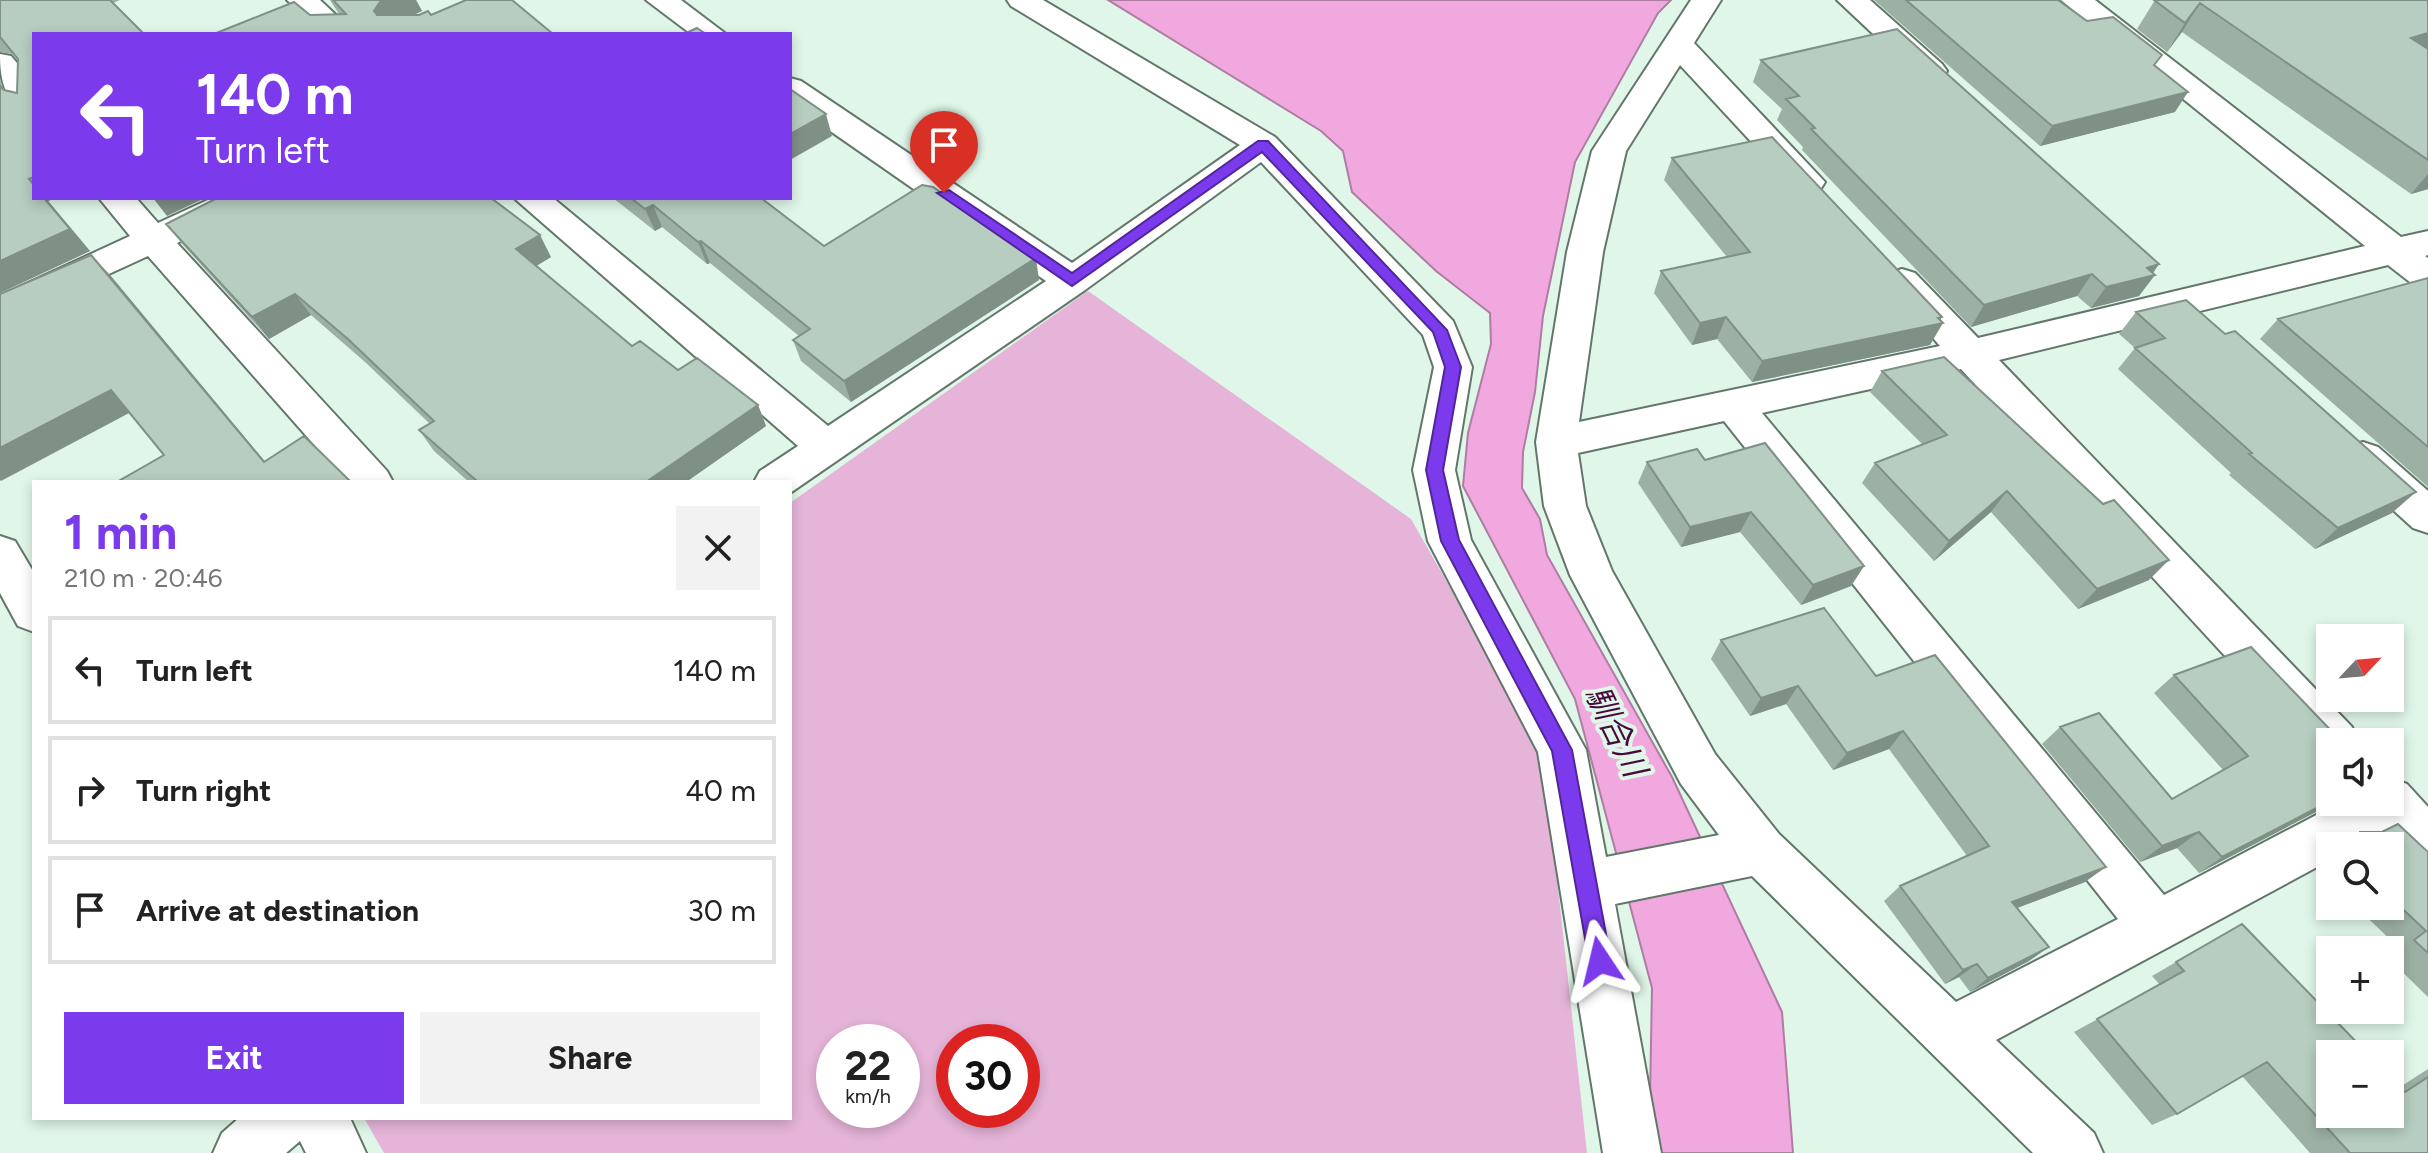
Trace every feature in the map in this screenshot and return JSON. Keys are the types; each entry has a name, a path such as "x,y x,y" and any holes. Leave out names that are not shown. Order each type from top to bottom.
{"street":[{"path":"302,0 339,32"},
{"path":"661,0 708,32"},
{"path":"1022,0 1263,144 1440,330 1453,367 1434,470 1450,541 1562,750 1588,885 1632,1153"},
{"path":"1706,0 1609,151 1585,252 1556,442 1565,506 1592,575 1698,769 1761,851 2074,1153"},
{"path":"1852,0 1956,93"},
{"path":"2076,0 2411,247 2428,277"},
{"path":"1678,44 1829,205"},
{"path":"0,63 32,101"},
{"path":"792,89 1072,281"},
{"path":"778,480 1072,281 1263,144"},
{"path":"118,200 370,480"},
{"path":"0,311 238,200"},
{"path":"533,200 825,446"},
{"path":"1556,442 1731,402 1969,354 2176,291 2411,247"},
{"path":"1872,251 2322,728"},
{"path":"2176,291 2222,332"},
{"path":"1731,402 2157,927"},
{"path":"2336,434 2428,516"},
{"path":"0,553 32,609"},
{"path":"1953,1033 2157,927 2405,816"},
{"path":"1588,885 1761,851"},
{"path":"242,1153 281,1120"},
{"path":"320,1120 337,1153"}],"shaded area":[{"path":"1088,291 1411,519 1543,751 1587,1153 384,1153 365,1120 792,1120 792,502"}],"water":[{"name":"馴合川","path":"1108,0 1671,0 1658,13 1575,162 1543,316 1535,392 1523,452 1522,488 1540,519 1547,555 1672,777 1782,1012 1793,1153 1649,1153 1652,988 1575,699 1463,486 1468,433 1491,344 1490,313 1436,271 1352,192 1343,151 1321,131"}],"building":[{"path":"0,0 110,0 142,32 32,32 32,178 29,179 32,183 32,200 46,200 70,229 0,261 0,86 17,93 18,59 0,37"},
{"path":"333,0 386,0 380,2 374,11 377,15 419,15 428,11 431,15 466,0 512,0 551,32 219,32 294,2 310,15 346,14"},
{"path":"1906,0 2058,0 2087,21 2113,17 2162,55 2154,65 2188,92 2052,126"},
{"path":"2154,0 2428,0 2428,33 2411,38 2428,49 2428,160 2200,3 2185,23"},
{"path":"1897,29 2159,264 2147,268 2155,275 2106,287 2092,274 1984,305 1811,129 1815,128 1786,99 1799,96 1761,60"},
{"path":"792,90 826,114 792,133"},
{"path":"1772,137 1942,317 1938,318 1943,323 1762,361 1726,317 1700,323 1661,271 1750,252 1672,158"},
{"path":"922,185 933,187 1036,258 844,381 793,340 810,329 653,205 645,209 634,200 764,200 824,246"},
{"path":"213,200 494,200 540,235 516,249 632,346 640,341 678,370 697,358 758,405 649,480 476,480 419,430 434,421 349,340 295,294 252,317 166,224"},
{"path":"91,255 264,462 304,436 349,480 120,480 164,455 111,390 0,448 0,294"},
{"path":"2428,278 2428,447 2278,319"},
{"path":"2186,300 2225,334 2235,331 2416,492 2338,528 2249,454 2252,453 2135,348 2165,338 2136,312"},
{"path":"1944,357 2103,504 2114,500 2169,560 2097,589 2007,491 1949,541 1875,463 1947,435 1882,371"},
{"path":"1765,443 1864,566 1813,585 1751,512 1690,527 1647,462 1697,449 1705,460"},
{"path":"1824,608 1876,676 1935,655 2106,867 2012,902 2049,947 1988,978 1977,964 1963,970 1900,886 1989,846 1903,731 1847,753 1798,686 1761,698 1721,640"},
{"path":"2251,647 2329,728 2316,728 2316,808 2222,857 2199,832 2162,846 2060,727 2099,713 2172,799 2248,756 2174,675"},
{"path":"2398,824 2428,852 2428,953 2414,940 2426,931 2404,910 2404,832 2382,832"},
{"path":"2242,924 2316,1000 2316,1024 2339,1024 2354,1040 2316,1040 2316,1116 2267,1062 2177,1114 2097,1019 2184,971 2176,962"},
{"path":"2428,1077 2428,1153 2350,1153 2327,1128 2404,1128 2404,1091"}],"route":[{"path":"944,193 1072,281 1263,144 1440,330 1453,367 1434,470 1450,541 1562,750 1600,961"}]}
